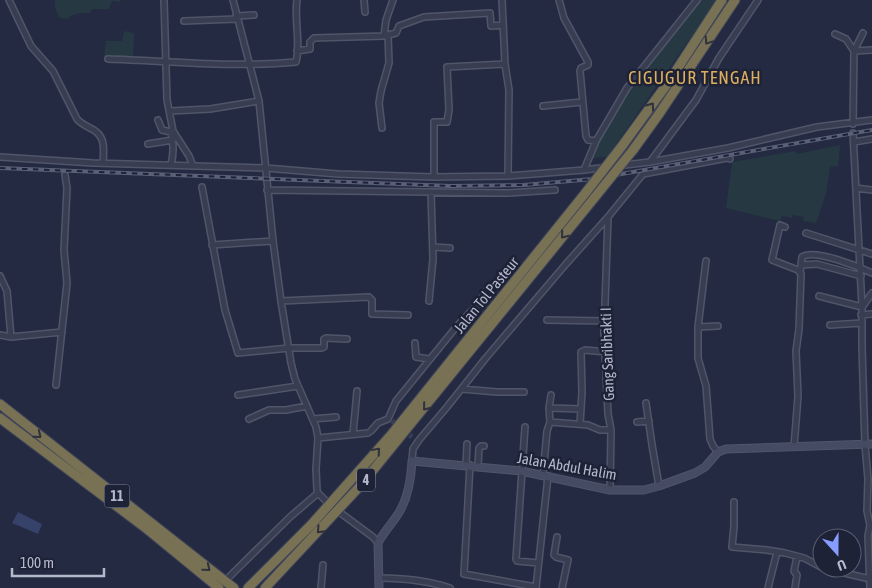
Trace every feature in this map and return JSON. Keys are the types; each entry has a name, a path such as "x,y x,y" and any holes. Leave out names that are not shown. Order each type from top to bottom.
{"highway":[{"name":"Jalan Tol Pasteur","path":"266,586 362,485 456,369 591,194 622,146 670,80 722,0"},
{"name":"Jalan Tol Pasteur","path":"248,588 312,525 352,480 591,194 632,150 659,114 735,0"},
{"path":"448,363 456,369"},
{"name":"11","path":"1,412 220,586 234,588"}],"street":[{"path":"9,0 31,46 53,71 77,119 81,124 97,131 101,136 105,144 103,163"},
{"path":"164,0 167,100 173,131 193,166"},
{"path":"233,0 260,102 273,241 289,348 298,386 313,419 318,438 316,468 318,493 326,501"},
{"path":"108,58 219,65 296,62 295,11 297,0"},
{"path":"364,0 365,12"},
{"path":"382,128 379,104 389,63 386,20 393,0"},
{"path":"502,0 508,90 508,176"},
{"path":"559,0 564,18 588,62 588,65 581,68 580,71 582,102 586,136 588,140 596,141"},
{"path":"584,170 596,141 627,88 697,0"},
{"path":"650,162 696,100 719,58 758,0"},
{"path":"297,52 310,49 310,42 314,38 386,36 396,32 399,26 424,17 490,13 491,26 503,25"},
{"path":"184,20 254,15"},
{"path":"853,124 854,51 863,33"},
{"path":"835,34 846,39 854,51"},
{"path":"854,51 872,50"},
{"path":"434,176 432,142 434,122 447,122 448,119 447,67 506,64"},
{"path":"170,111 210,109 260,102"},
{"path":"543,106 582,102"},
{"path":"158,120 162,130 171,132 174,151 171,165"},
{"path":"0,157 103,163 266,168 338,174 508,176 650,162 728,148 817,128 872,120"},
{"path":"854,133 869,445 867,511 870,526 870,588"},
{"path":"854,142 872,139"},
{"path":"148,144 173,140"},
{"path":"379,588 378,543 398,515 404,503 410,482 413,449 419,440 643,174 730,159"},
{"path":"56,385 67,283 64,250 65,175"},
{"path":"202,187 225,310 238,354 289,348 323,348 325,338 347,339"},
{"path":"856,188 872,190"},
{"path":"267,190 508,193 555,190"},
{"path":"430,301 433,247 431,192"},
{"name":"Gang Saribhakti I","path":"608,217 605,321 608,414 611,430 610,490"},
{"path":"786,226 780,225 772,260 800,273"},
{"path":"806,232 872,254"},
{"path":"212,245 273,241"},
{"path":"433,247 450,248"},
{"path":"794,447 798,396 796,351 799,329 800,273 803,255 820,256 872,273"},
{"path":"706,261 698,327 698,358 706,386 710,438 718,452 735,448 869,445"},
{"path":"801,265 817,264 860,276"},
{"path":"0,276 7,291 11,337"},
{"path":"318,438 368,433 378,423 390,420 396,401 457,326 478,304 488,288"},
{"path":"862,307 872,293"},
{"path":"819,296 862,307"},
{"path":"281,301 369,297 372,300 372,314 408,315"},
{"path":"862,315 872,314"},
{"path":"547,320 605,321"},
{"path":"830,325 862,323"},
{"path":"698,327 718,326"},
{"path":"0,335 11,337 62,332"},
{"path":"416,343 416,357 429,360"},
{"path":"580,424 581,352 592,350 593,352 606,352"},
{"path":"238,395 298,386"},
{"path":"462,389 524,392"},
{"path":"353,434 356,391"},
{"path":"467,444 471,465 464,574 536,588 546,475 546,430 550,422 549,408 552,395"},
{"path":"646,403 659,486"},
{"path":"249,419 269,410 307,406"},
{"path":"549,408 581,409"},
{"path":"313,419 336,417"},
{"path":"637,422 649,421"},
{"path":"550,422 580,424 593,426 600,430 611,430"},
{"path":"525,427 516,559 517,561 538,563"},
{"path":"412,437 419,440"},
{"path":"471,465 479,448 484,446"},
{"name":"Jalan Abdul Halim","path":"412,461 521,470 610,490 644,490 700,471 718,452"},
{"path":"220,586 290,517 318,493"},
{"path":"734,502 732,547 777,552 804,558 823,568 870,579"},
{"path":"342,514 373,537 378,543"},
{"path":"557,538 554,555 568,560 562,588"},
{"path":"768,588 777,552"},
{"path":"795,588 797,575 794,570 797,557"},
{"path":"321,588 323,565"},
{"path":"379,578 433,582 450,588"}],"shaded area":[{"path":"55,0 121,0 120,2 112,1 109,9 92,9 90,13 74,14 67,19 60,18 55,8"},
{"path":"700,0 717,0 607,157 591,158 600,137 632,86"},
{"path":"124,31 134,33 133,57 110,59 104,57 106,41 122,41"},
{"path":"840,145 838,166 830,167 826,194 816,223 803,221 804,217 793,215 792,218 782,216 780,221 726,208 732,162 795,151 797,154"}],"water":[{"path":"18,512 42,524 38,534 12,523"}],"tunnel":[{"path":"392,421 412,437"}],"railway":[{"path":"0,168 450,186 524,185 593,179 872,130"}],"district":[{"name":"CIGUGUR TENGAH","path":"695,77"}]}
